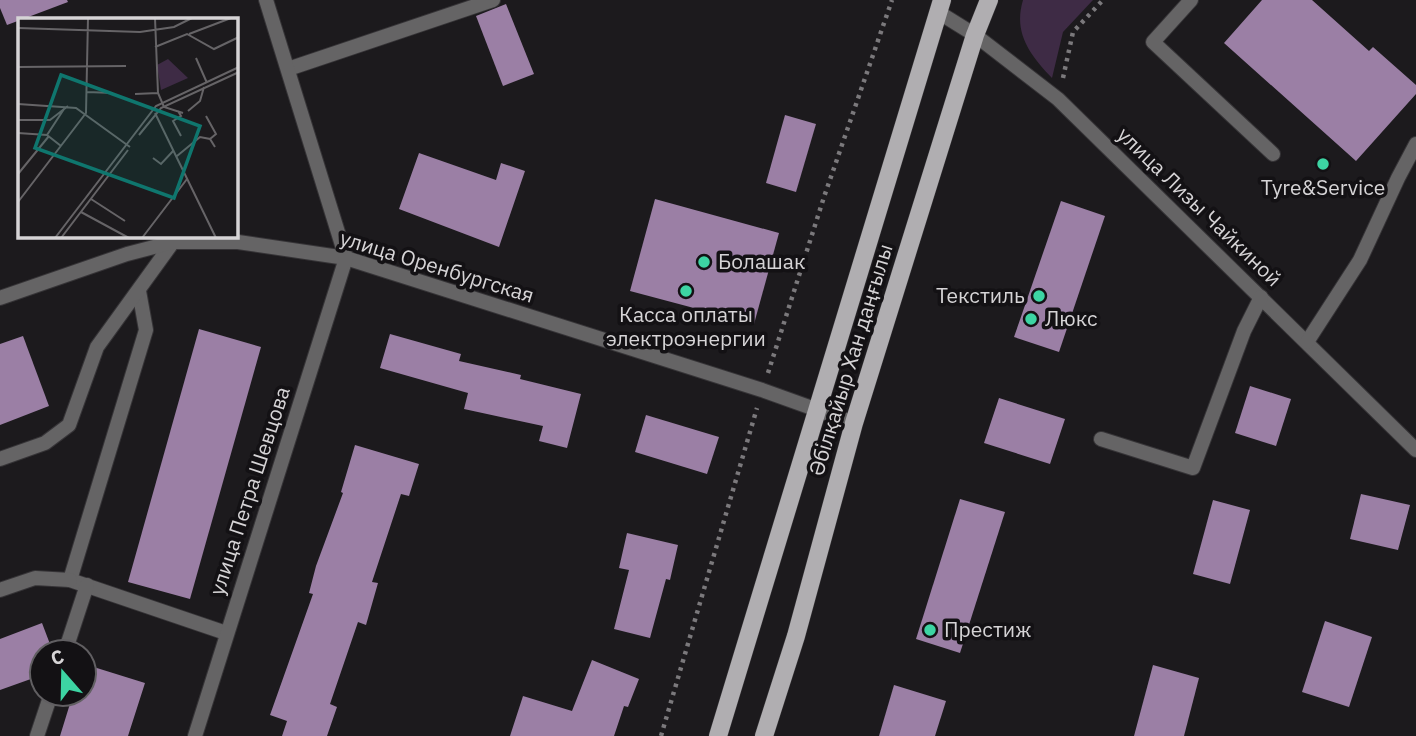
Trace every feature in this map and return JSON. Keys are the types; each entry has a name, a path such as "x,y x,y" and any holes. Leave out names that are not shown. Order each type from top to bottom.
{"main road":[{"name":"Әбілқайыр Хан даңғылы","path":"764,736 796,636 855,423 975,35 989,0"},
{"name":"Әбілқайыр Хан даңғылы","path":"718,736 940,6"}],"street":[{"path":"266,0 346,258"},
{"path":"288,69 493,0"},
{"path":"1191,0 1153,42 1273,155"},
{"name":"улица Лизы Чайкиной","path":"940,6 1058,99 1416,450"},
{"path":"1307,342 1360,260 1416,144"},
{"path":"0,459 45,443 69,425 97,347 173,242"},
{"name":"улица Оренбургская","path":"0,298 127,254 173,242 238,242 346,258 762,390 855,423"},
{"name":"улица Петра Шевцова","path":"195,736 346,258"},
{"path":"70,580 146,330 139,291"},
{"path":"1101,439 1193,468 1244,331 1261,297"},
{"path":"0,590 35,578 70,580 226,634"},
{"path":"70,638 87,585"},
{"path":"37,736 46,708"}],"path":[{"path":"661,736 762,390 824,197 892,0"},
{"path":"1058,99 1073,32 1103,0"}],"shaded area":[{"path":"1023,0 1093,0 1063,32 1052,78 1031,52 1022,33 1020,12"}],"building":[{"path":"0,0 68,2 26,18 18,18 18,21 7,25 0,8"},
{"path":"1262,0 1312,0 1369,51 1373,47 1416,85 1416,94 1356,161 1224,43"},
{"path":"506,4 534,74 503,86 476,16"},
{"path":"785,115 816,124 796,192 766,183"},
{"path":"419,153 496,180 501,163 525,171 499,247 399,209"},
{"name":"Болашак","path":"655,199 779,233 754,324 630,291"},
{"path":"1061,201 1105,216 1059,352 1014,337"},
{"path":"199,329 261,347 190,599 128,582"},
{"path":"390,334 461,354 459,361 521,375 520,379 581,394 567,448 539,441 543,426 464,409 468,393 380,368"},
{"path":"23,336 49,406 0,425 0,344"},
{"path":"1250,386 1291,399 1276,446 1235,433"},
{"path":"999,398 1065,419 1050,464 984,443"},
{"path":"646,415 719,437 707,474 635,452"},
{"path":"355,445 419,464 409,496 401,494 372,582 378,583 366,625 358,622 330,704 337,707 327,736 282,736 287,721 270,715 313,594 309,593 316,566 343,493 341,492"},
{"path":"1361,494 1410,505 1398,550 1350,539"},
{"path":"960,499 1005,512 960,653 916,639"},
{"path":"1213,500 1250,510 1230,584 1193,574"},
{"path":"627,533 678,545 670,580 666,579 650,638 614,629 629,570 619,568"},
{"path":"1325,621 1372,637 1349,707 1302,692"},
{"path":"42,623 48,638 28,638 28,680 0,690 0,639"},
{"path":"592,660 639,679 628,707 624,706 614,736 510,736 523,696 572,711"},
{"path":"1153,665 1199,678 1184,736 1134,736"},
{"path":"98,668 145,683 128,736 60,736 69,708 98,708"},
{"path":"894,685 946,701 935,736 879,736"}],"place":[{"name":"Tyre&Service","path":"1323,164"},
{"name":"Болашак","path":"704,262"},
{"name":"Касса оплаты электроэнергии","path":"686,291"},
{"name":"Текстиль","path":"1039,296"},
{"name":"Люкс","path":"1031,319"},
{"name":"Престиж","path":"930,630"}]}
